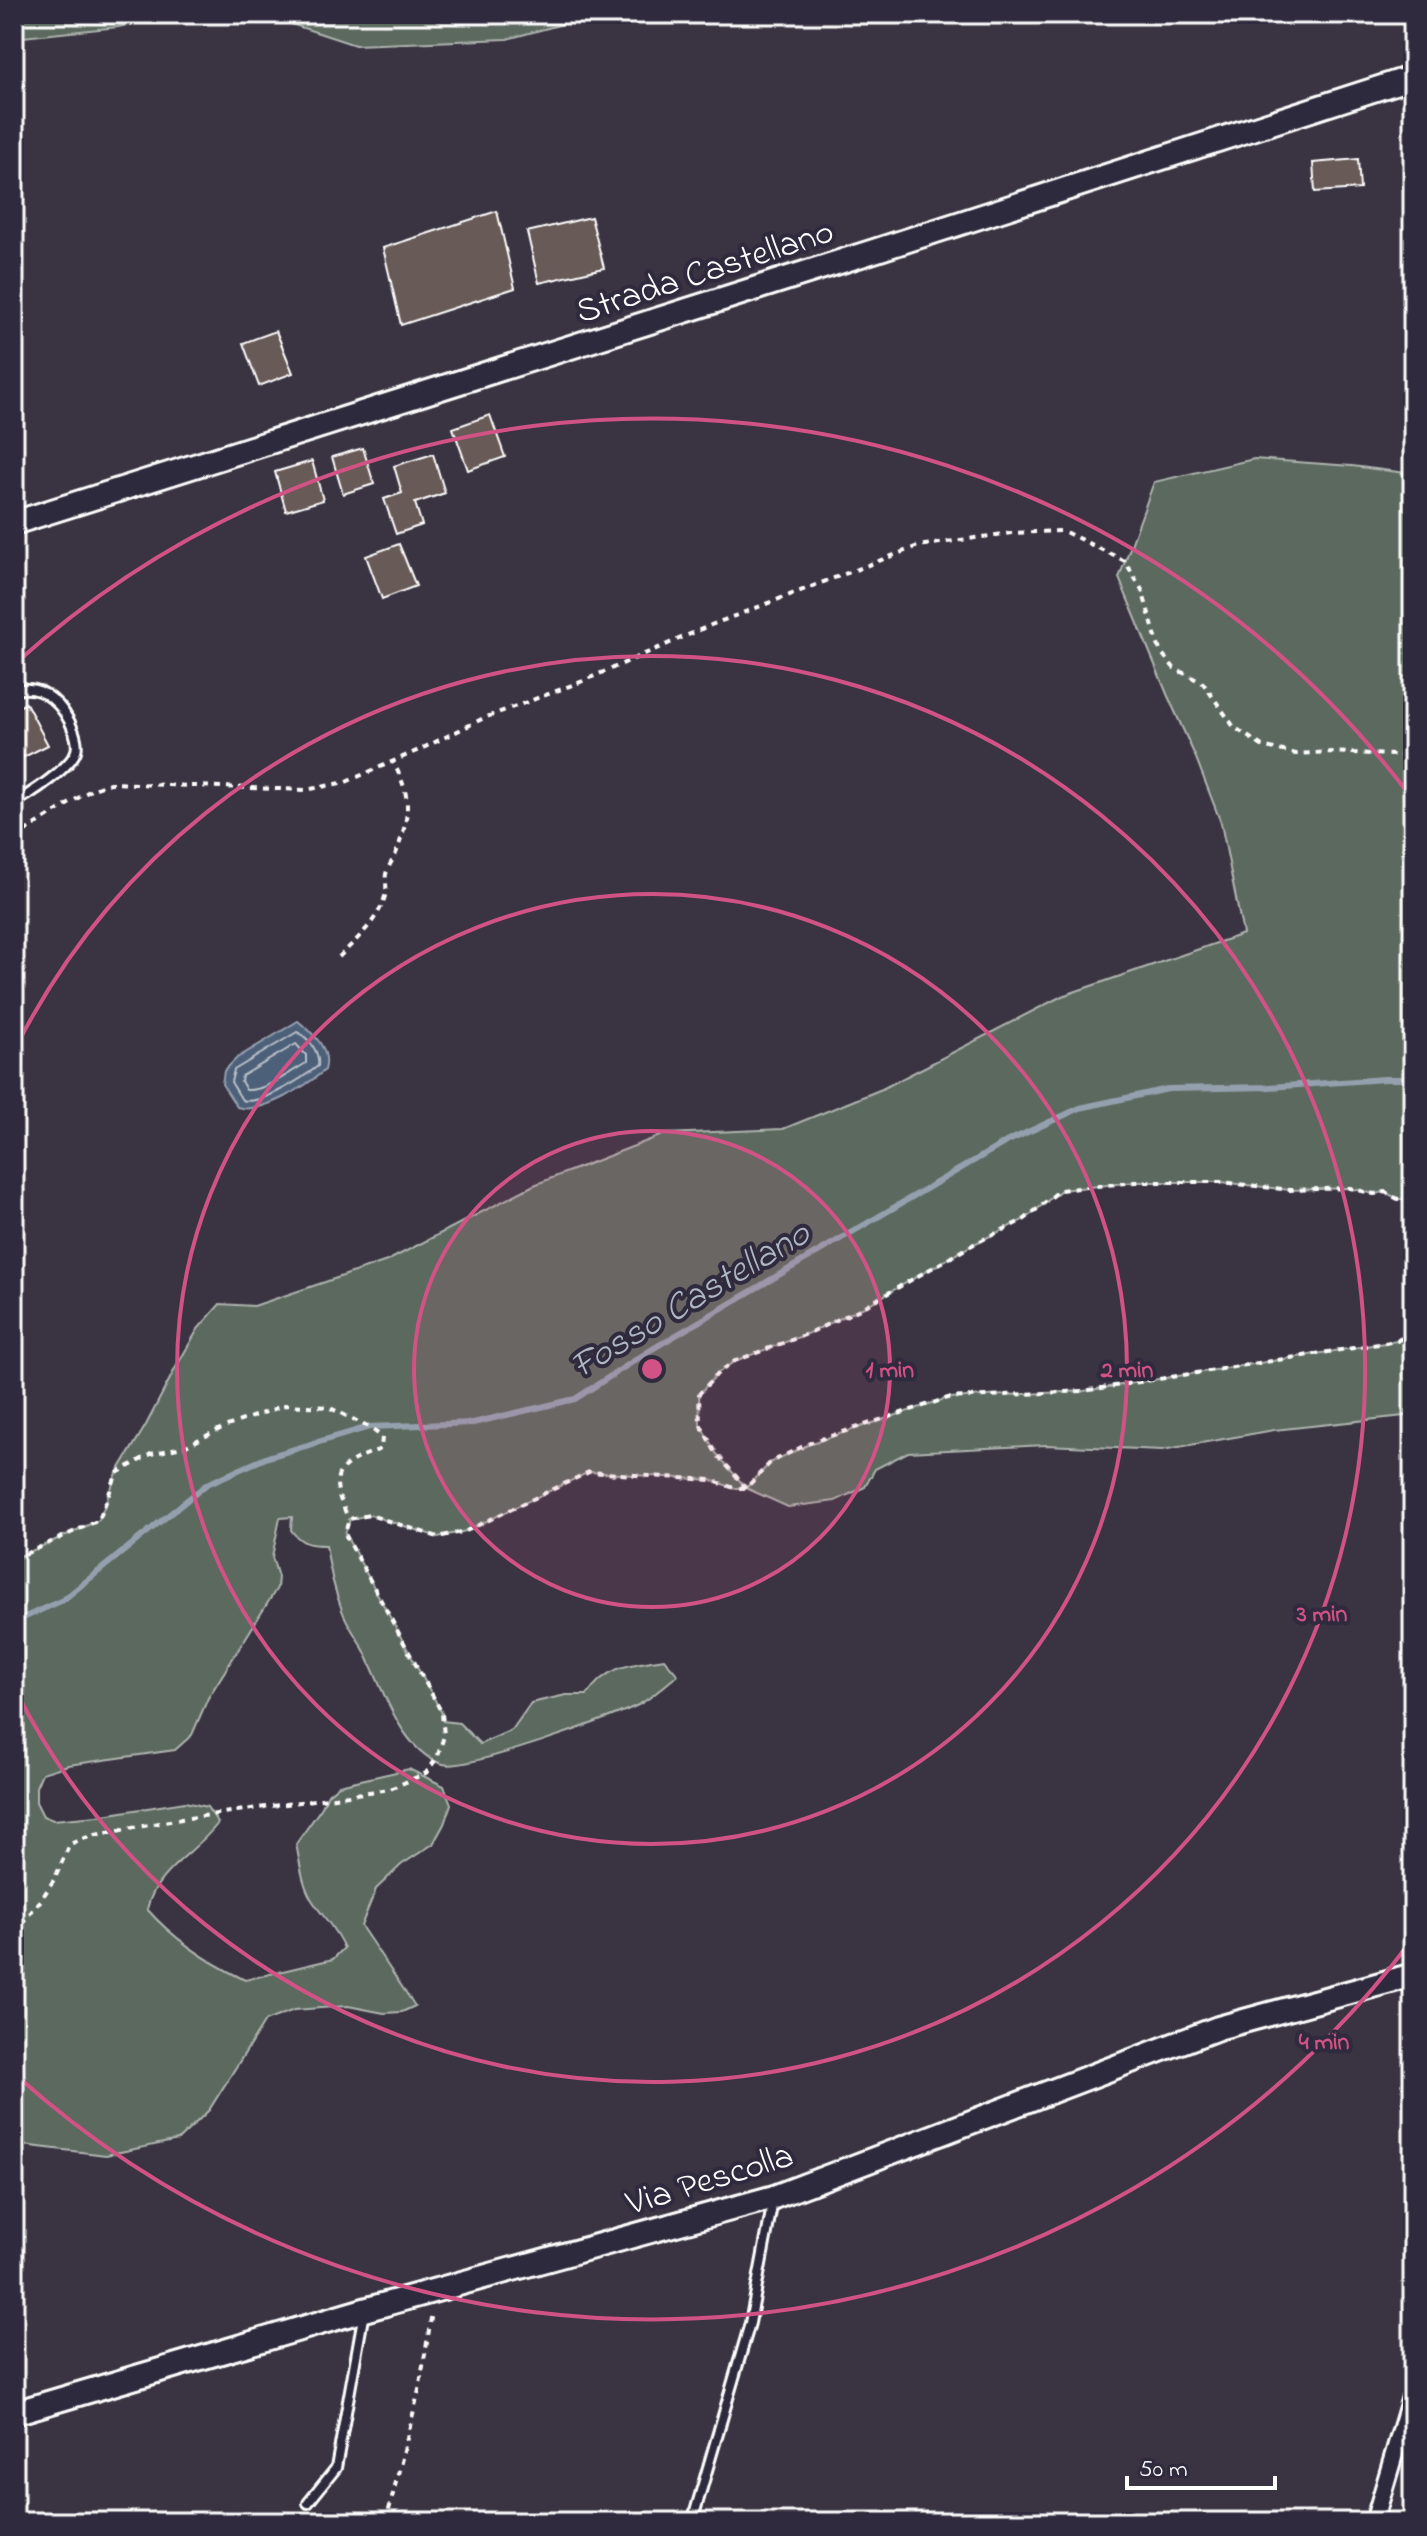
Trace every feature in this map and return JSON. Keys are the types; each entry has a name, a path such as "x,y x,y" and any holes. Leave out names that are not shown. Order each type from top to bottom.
{"street":[{"name":"Strada Castellano","path":"14,523 1413,77"},
{"name":"Via Pescolla","path":"14,2413 364,2310 774,2197 1218,2028 1413,1975"},
{"path":"1374,2522 1413,2390"}],"lane":[{"path":"14,802 69,763 77,750 71,722 57,701 37,690 15,686"},
{"path":"692,2522 750,2323 774,2197"},
{"path":"308,2503 336,2468 364,2310"}],"path":[{"path":"14,838 91,790 110,783 306,790 346,782 484,718 583,681 711,625 918,546 1011,533 1063,531 1125,561 1142,590 1160,651 1174,668 1203,683 1234,727 1262,746 1296,754 1331,752 1413,756"},
{"path":"339,957 382,906 387,890 386,876 397,852 409,801 393,762"},
{"path":"746,1488 716,1453 700,1424 699,1394 718,1373 735,1361 807,1334 862,1308 974,1244 1025,1219 1060,1190 1135,1182 1221,1182 1290,1190 1350,1188 1374,1194 1385,1192 1398,1199 1413,1199"},
{"path":"349,1519 370,1515 438,1537 466,1531 589,1472 711,1480 734,1488 746,1488 771,1462 812,1442 948,1398 1083,1391 1397,1341 1413,1330"},
{"path":"14,1559 99,1520 117,1473 151,1454 186,1446 224,1427 285,1405 328,1407 369,1427 382,1437 381,1449 361,1456 340,1469 336,1482 339,1498 349,1519 345,1534 442,1713 444,1736 437,1758 426,1773 390,1789 175,1820 90,1836 70,1844 55,1878 14,1933"},
{"path":"386,2522 419,2390 436,2290"}],"green space":[{"path":"14,14 178,14 118,27 14,38"},
{"path":"261,14 600,14 507,39 355,45"},
{"path":"1254,459 1413,474 1413,1199 1398,1199 1385,1192 1374,1194 1350,1188 1290,1190 1221,1182 1135,1182 1061,1190 1025,1219 974,1244 862,1308 807,1334 735,1361 718,1373 699,1394 700,1424 716,1453 746,1488 734,1488 711,1480 589,1472 466,1531 438,1537 370,1515 350,1519 345,1534 442,1713 443,1721 459,1723 480,1744 512,1730 531,1703 566,1695 587,1695 602,1678 620,1668 664,1659 678,1675 645,1701 625,1711 540,1742 457,1764 443,1764 429,1757 405,1733 344,1616 326,1545 302,1541 291,1530 292,1517 280,1518 272,1557 278,1577 277,1588 208,1698 192,1735 175,1750 68,1765 42,1773 36,1787 36,1802 43,1816 53,1820 185,1802 207,1807 218,1823 159,1883 147,1909 168,1931 192,1949 245,1980 333,1959 344,1948 309,1894 296,1844 328,1794 339,1785 409,1769 444,1786 451,1804 433,1844 401,1865 376,1889 361,1926 415,2006 402,2012 384,2013 348,2006 294,2010 265,2021 209,2110 178,2140 106,2155 14,2144 14,1559 99,1520 117,1473 198,1329 220,1304 254,1306 387,1261 534,1185 665,1134 783,1129 882,1089 1062,996 1243,934 1221,823 1119,578 1154,482"},
{"path":"1413,1330 1413,1415 1274,1430 1162,1450 1046,1445 908,1452 875,1469 865,1487 835,1501 788,1507 746,1488 771,1462 812,1443 948,1398 1084,1391 1397,1341"}],"water":[{"path":"298,1021 323,1049 326,1055 325,1070 307,1084 271,1103 259,1107 237,1107 222,1084 224,1071 237,1058"}],"building":[{"path":"1358,159 1360,189 1315,192 1313,163"},
{"path":"497,211 515,288 401,325 383,248"},
{"path":"591,217 604,268 539,283 527,232"},
{"path":"276,331 293,373 259,386 243,343"},
{"path":"490,415 505,457 468,470 453,428"},
{"path":"363,448 374,484 343,494 332,457"},
{"path":"433,454 445,493 415,503 422,525 396,534 384,499 402,493 394,466"},
{"path":"312,461 323,500 286,511 275,472"},
{"path":"399,544 416,586 382,599 366,556"},
{"path":"26,703 48,745 14,762 14,709"}],"waterway":[{"name":"Fosso Castellano","path":"14,1622 63,1600 207,1484 268,1457 369,1427 473,1423 575,1399 654,1348 1006,1142 1080,1108 1168,1089 1413,1079"}]}
